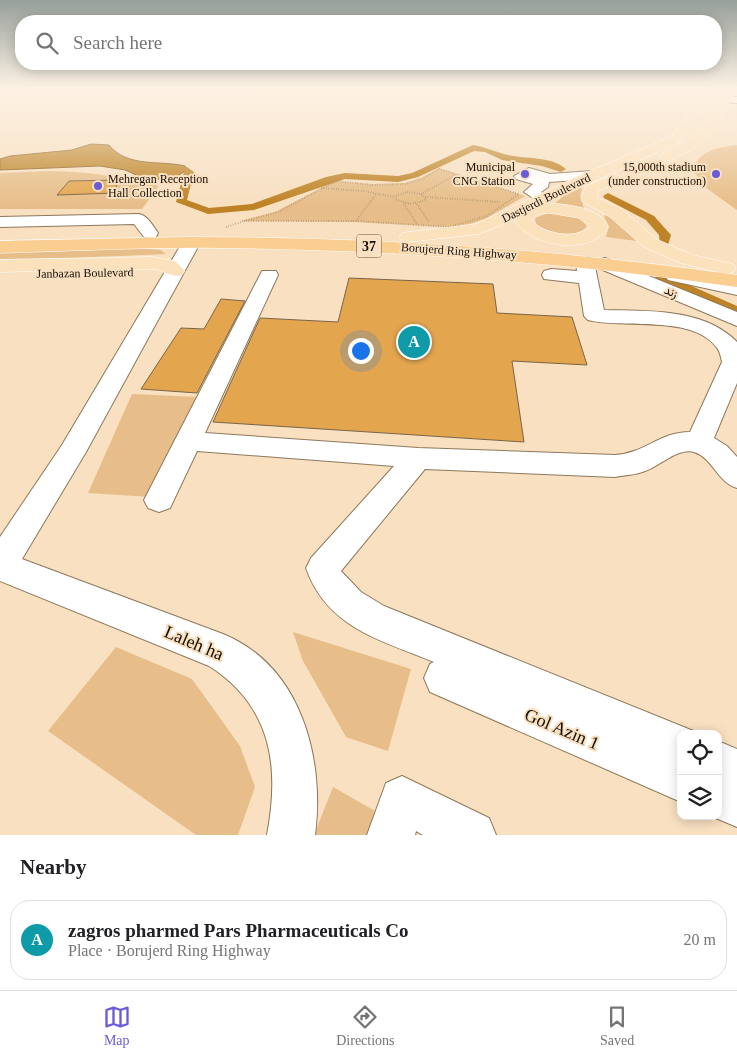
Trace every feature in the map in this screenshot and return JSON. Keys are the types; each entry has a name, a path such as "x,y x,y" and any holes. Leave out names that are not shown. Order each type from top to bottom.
{"highway":[{"name":"Borujerd Ring Highway","path":"0,236 57,228 150,233 413,231 589,251 733,273"},
{"name":"Borujerd Ring Highway","path":"0,246 191,243 401,247 593,268 638,268 733,273"}],"main road":[{"name":"Dastjerdi Boulevard","path":"413,231 479,229 541,203 592,175 676,139 685,126"},
{"name":"Dastjerdi Boulevard","path":"710,126 698,142 595,186 590,191 589,199 616,213 650,243 687,259 733,273"},
{"path":"589,199 592,218 599,228 589,236 572,238 553,237 531,230 522,220 524,215 541,203 592,218"},
{"path":"0,266 153,262 168,265 171,276"},
{"name":"Janbazan Boulevard","path":"0,275 138,272 171,276"}],"street":[{"path":"541,203 531,192 543,184 542,182 520,176 529,172 550,178 592,175"},
{"path":"0,222 15,209"},
{"path":"0,222 57,228"},
{"name":"Laleh ha","path":"191,243 72,452 0,566 223,652 247,669 269,697 281,718 296,767 296,810 291,835"},
{"path":"593,268 595,316 682,321 709,332 729,346 734,362 699,442"},
{"name":"زند","path":"551,275 593,268 737,320"},
{"path":"638,268 737,289"},
{"path":"158,500 269,275"},
{"path":"188,441 418,458 615,466 635,464 651,458 675,442 699,442 716,454 737,477"},
{"path":"418,458 324,568 326,578 338,593 353,609 371,618 677,745"},
{"name":"Gol Azin 1","path":"444,678 677,778"},
{"path":"722,765 737,771"},
{"path":"722,798 737,804"},
{"path":"396,817 472,835"}],"path":[{"path":"439,169 519,194 495,212 462,226 431,225 413,231 356,221 244,221 278,212 321,188 336,182 404,184 422,178 439,169"},
{"path":"421,194 457,174"},
{"path":"321,188 376,193 395,197 407,192 421,194 425,197 508,203"},
{"path":"356,221 376,193"},
{"path":"395,197 398,202 404,204 417,204 426,200 425,197"},
{"path":"404,204 413,231"},
{"path":"417,204 431,225"}],"shaded area":[{"path":"91,144 109,145 116,152 135,160 176,164 185,166 187,170 179,175 164,179 147,180 125,170 100,166 0,170 0,159 10,156 72,150"},
{"name":"15,000th stadium (under construction)","path":"737,145 737,210 705,187 693,170 699,158 704,154 723,147"},
{"path":"439,168 525,196 485,219 464,226 448,227 356,222 240,221 275,212 335,181 373,184 405,183 421,178"},
{"path":"50,171 105,175 159,186 142,209 0,209 0,173"},
{"path":"575,186 583,186 580,195 584,209 553,205"},
{"path":"551,212 576,216 587,226 576,233 562,234 536,224 535,218"},
{"path":"606,214 617,221 637,241 606,237 609,226 604,217"},
{"path":"136,248 161,250 166,254 0,261 0,251"},
{"path":"132,394 198,397 150,497 88,493"},
{"path":"293,632 411,669 388,751 346,737 303,661"},
{"path":"116,647 192,679 240,746 255,787 238,835 196,835 48,731"},
{"path":"333,787 375,811 367,835 314,835"}],"building":[{"name":"Mehregan Reception Hall Collection","path":"116,180 117,193 57,195 69,181"},
{"path":"349,278 493,284 497,313 572,317 587,365 512,361 524,442 213,422 260,318 338,322"},
{"path":"221,299 245,301 197,393 141,389 181,328 204,329"}],"waterway":[{"path":"187,170 189,172 181,202 208,211 254,207 330,179 345,176 398,179 415,175 473,148 487,150 502,157 544,163 561,169"},
{"path":"608,196 650,218 665,235 664,242"},
{"path":"662,277 737,312"}],"place":[{"name":"Municipal CNG Station","path":"525,174"},
{"name":"15,000th stadium (under construction)","path":"716,174"},
{"name":"Mehregan Reception Hall Collection","path":"98,186"},
{"name":"zagros pharmed Pars Pharmaceuticals Co","path":"414,342"}]}
